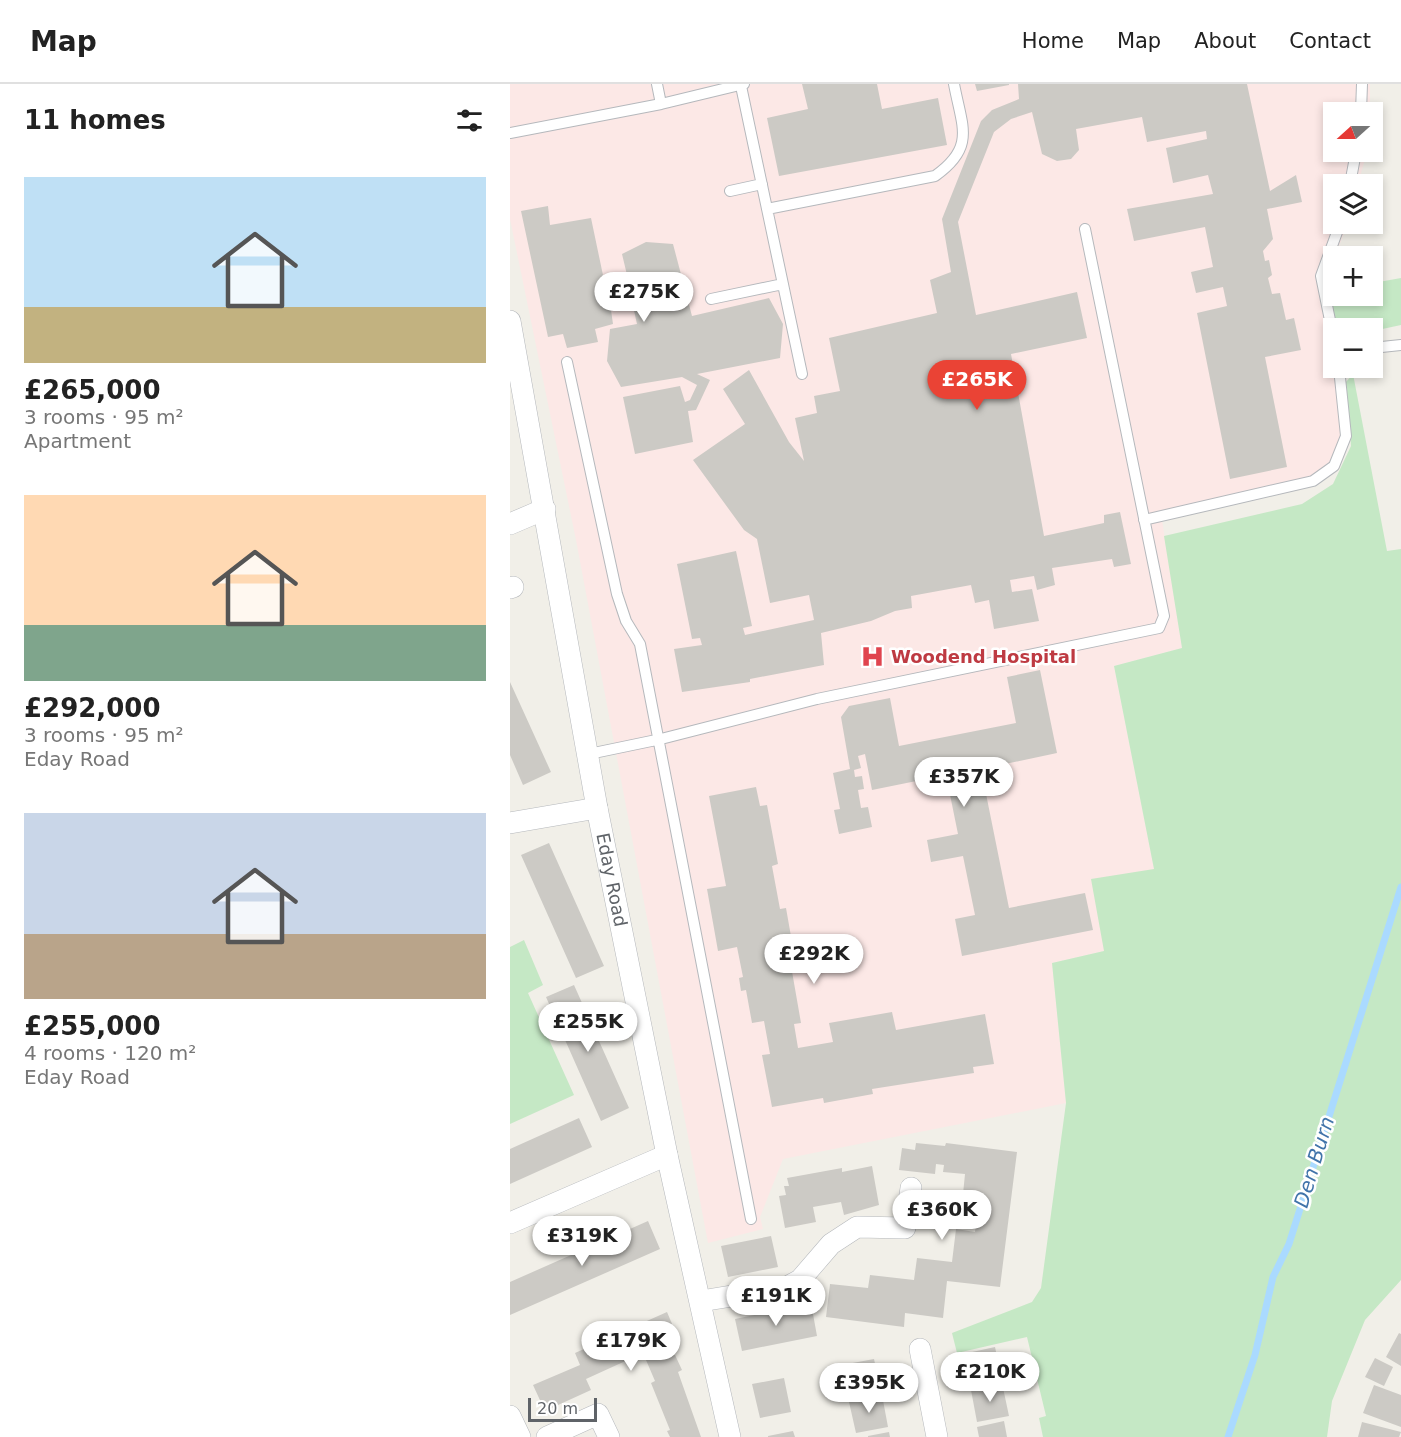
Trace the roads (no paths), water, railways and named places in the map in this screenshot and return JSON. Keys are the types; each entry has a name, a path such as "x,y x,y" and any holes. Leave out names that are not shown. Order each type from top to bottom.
{"street":[{"name":"Eday Road","path":"511,330 597,808 667,1155 730,1437"},
{"path":"510,524 545,509"},
{"path":"510,823 597,808"},
{"path":"510,1223 667,1155"},
{"path":"701,1301 787,1287 800,1280 831,1244 857,1227 905,1228 911,1188"},
{"path":"920,1349 937,1437"},
{"path":"547,1437 598,1414 609,1437"},
{"path":"510,1416 520,1437"}],"lane":[{"path":"657,84 661,104"},
{"path":"767,209 935,176 953,163 965,140 954,84"},
{"path":"1361,102 1362,84"},
{"path":"510,133 661,104 742,85 802,374"},
{"path":"730,191 762,184"},
{"path":"588,754 661,739 817,699 1159,628 1164,616 1085,229"},
{"path":"1330,318 1321,276 1336,234"},
{"path":"711,299 783,284"},
{"path":"1383,347 1401,345"},
{"path":"567,362 616,594 626,621 640,644 661,739 751,1219"},
{"path":"1144,520 1313,481 1334,466 1346,436 1340,378"}],"waterway":[{"name":"Den Burn","path":"1228,1437 1255,1355 1273,1277 1289,1244 1401,887"}],"place":[{"name":"Woodend Hospital","path":"873,657"}]}
